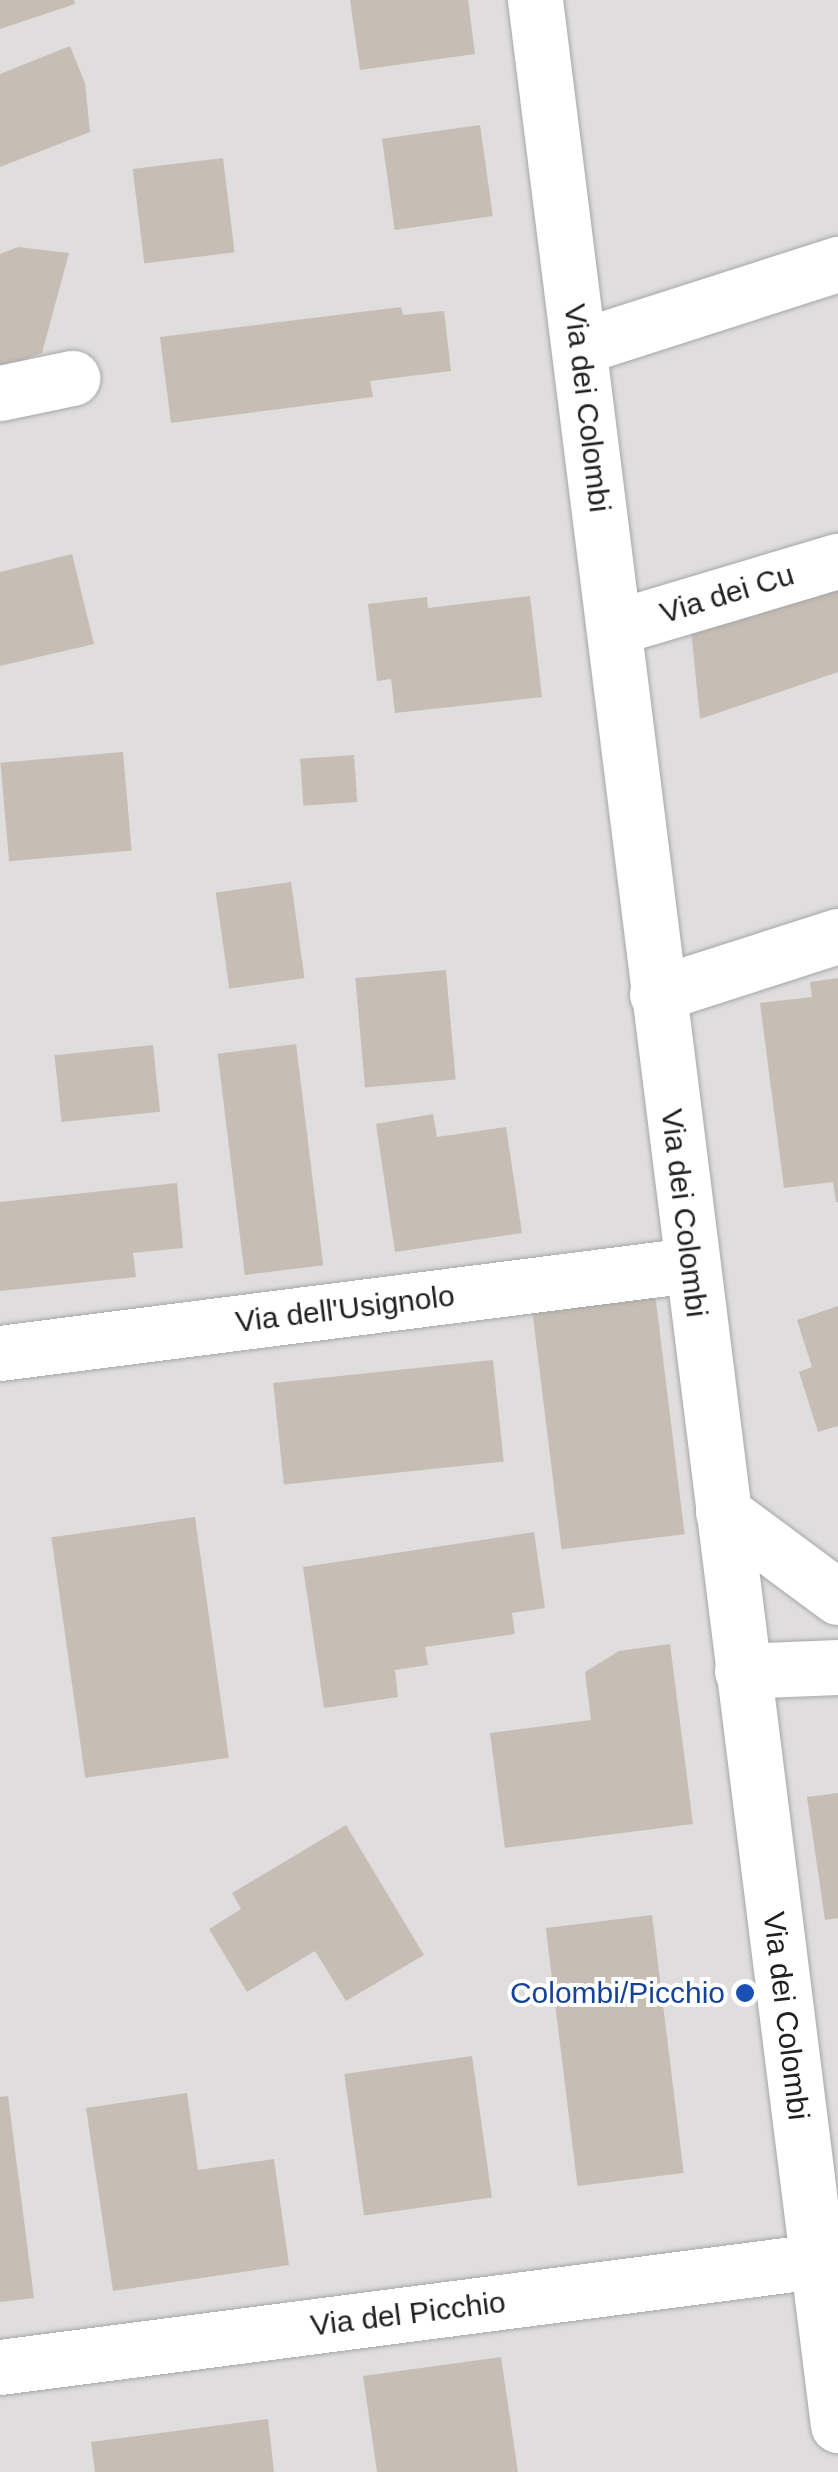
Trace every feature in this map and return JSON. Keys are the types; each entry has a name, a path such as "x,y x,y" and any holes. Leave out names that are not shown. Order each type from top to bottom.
{"street":[{"name":"Via dei Colombi","path":"535,0 616,628 690,1265 838,2425"},
{"path":"579,348 838,264"},
{"path":"0,393 72,378"},
{"name":"Via dei Cu","path":"616,628 838,561"},
{"path":"657,994 838,936"},
{"name":"Via dell'Usignolo","path":"0,1354 690,1265"},
{"path":"723,1512 838,1597"},
{"path":"742,1671 838,1667"},
{"name":"Via del Picchio","path":"0,2367 816,2261"}],"shaded area":[{"path":"0,0 838,0 838,2472 0,2472"}],"building":[{"path":"0,0 74,0 75,4 0,29"},
{"path":"350,0 468,0 475,54 360,70"},
{"path":"70,46 85,83 90,132 0,167 0,74"},
{"path":"480,125 493,216 395,230 382,139"},
{"path":"223,158 235,252 144,263 133,169"},
{"path":"18,247 69,253 42,353 0,368 0,254"},
{"path":"401,307 403,315 444,311 451,371 370,381 373,397 171,423 160,337"},
{"path":"72,554 94,644 0,666 0,572"},
{"path":"838,585 838,672 700,719 691,630"},
{"path":"530,596 542,697 395,713 391,679 377,681 368,604 427,597 428,608"},
{"path":"123,752 132,851 9,861 0,763"},
{"path":"354,755 357,802 303,806 300,759"},
{"path":"291,882 304,978 229,989 216,893"},
{"path":"446,970 456,1080 365,1088 355,978"},
{"path":"838,978 836,1202 833,1182 784,1188 760,1003 812,997 810,982"},
{"path":"296,1044 323,1265 245,1275 218,1054"},
{"path":"153,1045 160,1112 62,1122 55,1055"},
{"path":"433,1114 437,1137 506,1127 522,1233 395,1252 376,1124"},
{"path":"177,1183 183,1248 133,1253 136,1277 0,1291 0,1202"},
{"path":"655,1293 685,1534 562,1549 532,1308"},
{"path":"838,1306 838,1426 818,1432 799,1372 812,1367 797,1320"},
{"path":"493,1360 504,1461 284,1485 273,1383"},
{"path":"195,1517 229,1758 85,1778 51,1537"},
{"path":"534,1532 545,1608 512,1613 515,1634 425,1647 428,1665 395,1670 398,1697 324,1708 303,1567"},
{"path":"670,1644 693,1824 505,1848 490,1733 591,1720 585,1672 619,1651"},
{"path":"838,1793 838,1918 825,1920 807,1797"},
{"path":"346,1825 424,1955 346,2001 315,1951 247,1992 209,1929 241,1909 232,1893"},
{"path":"652,1915 684,2173 577,2186 546,1928"},
{"path":"472,2056 492,2198 364,2216 344,2074"},
{"path":"187,2093 198,2170 274,2159 289,2265 113,2291 86,2108"},
{"path":"8,2096 34,2298 0,2302 0,2097"},
{"path":"501,2357 518,2472 377,2472 363,2376"},
{"path":"268,2419 274,2472 95,2472 91,2442"}],"place":[{"name":"Colombi/Picchio","path":"745,1993"}]}
